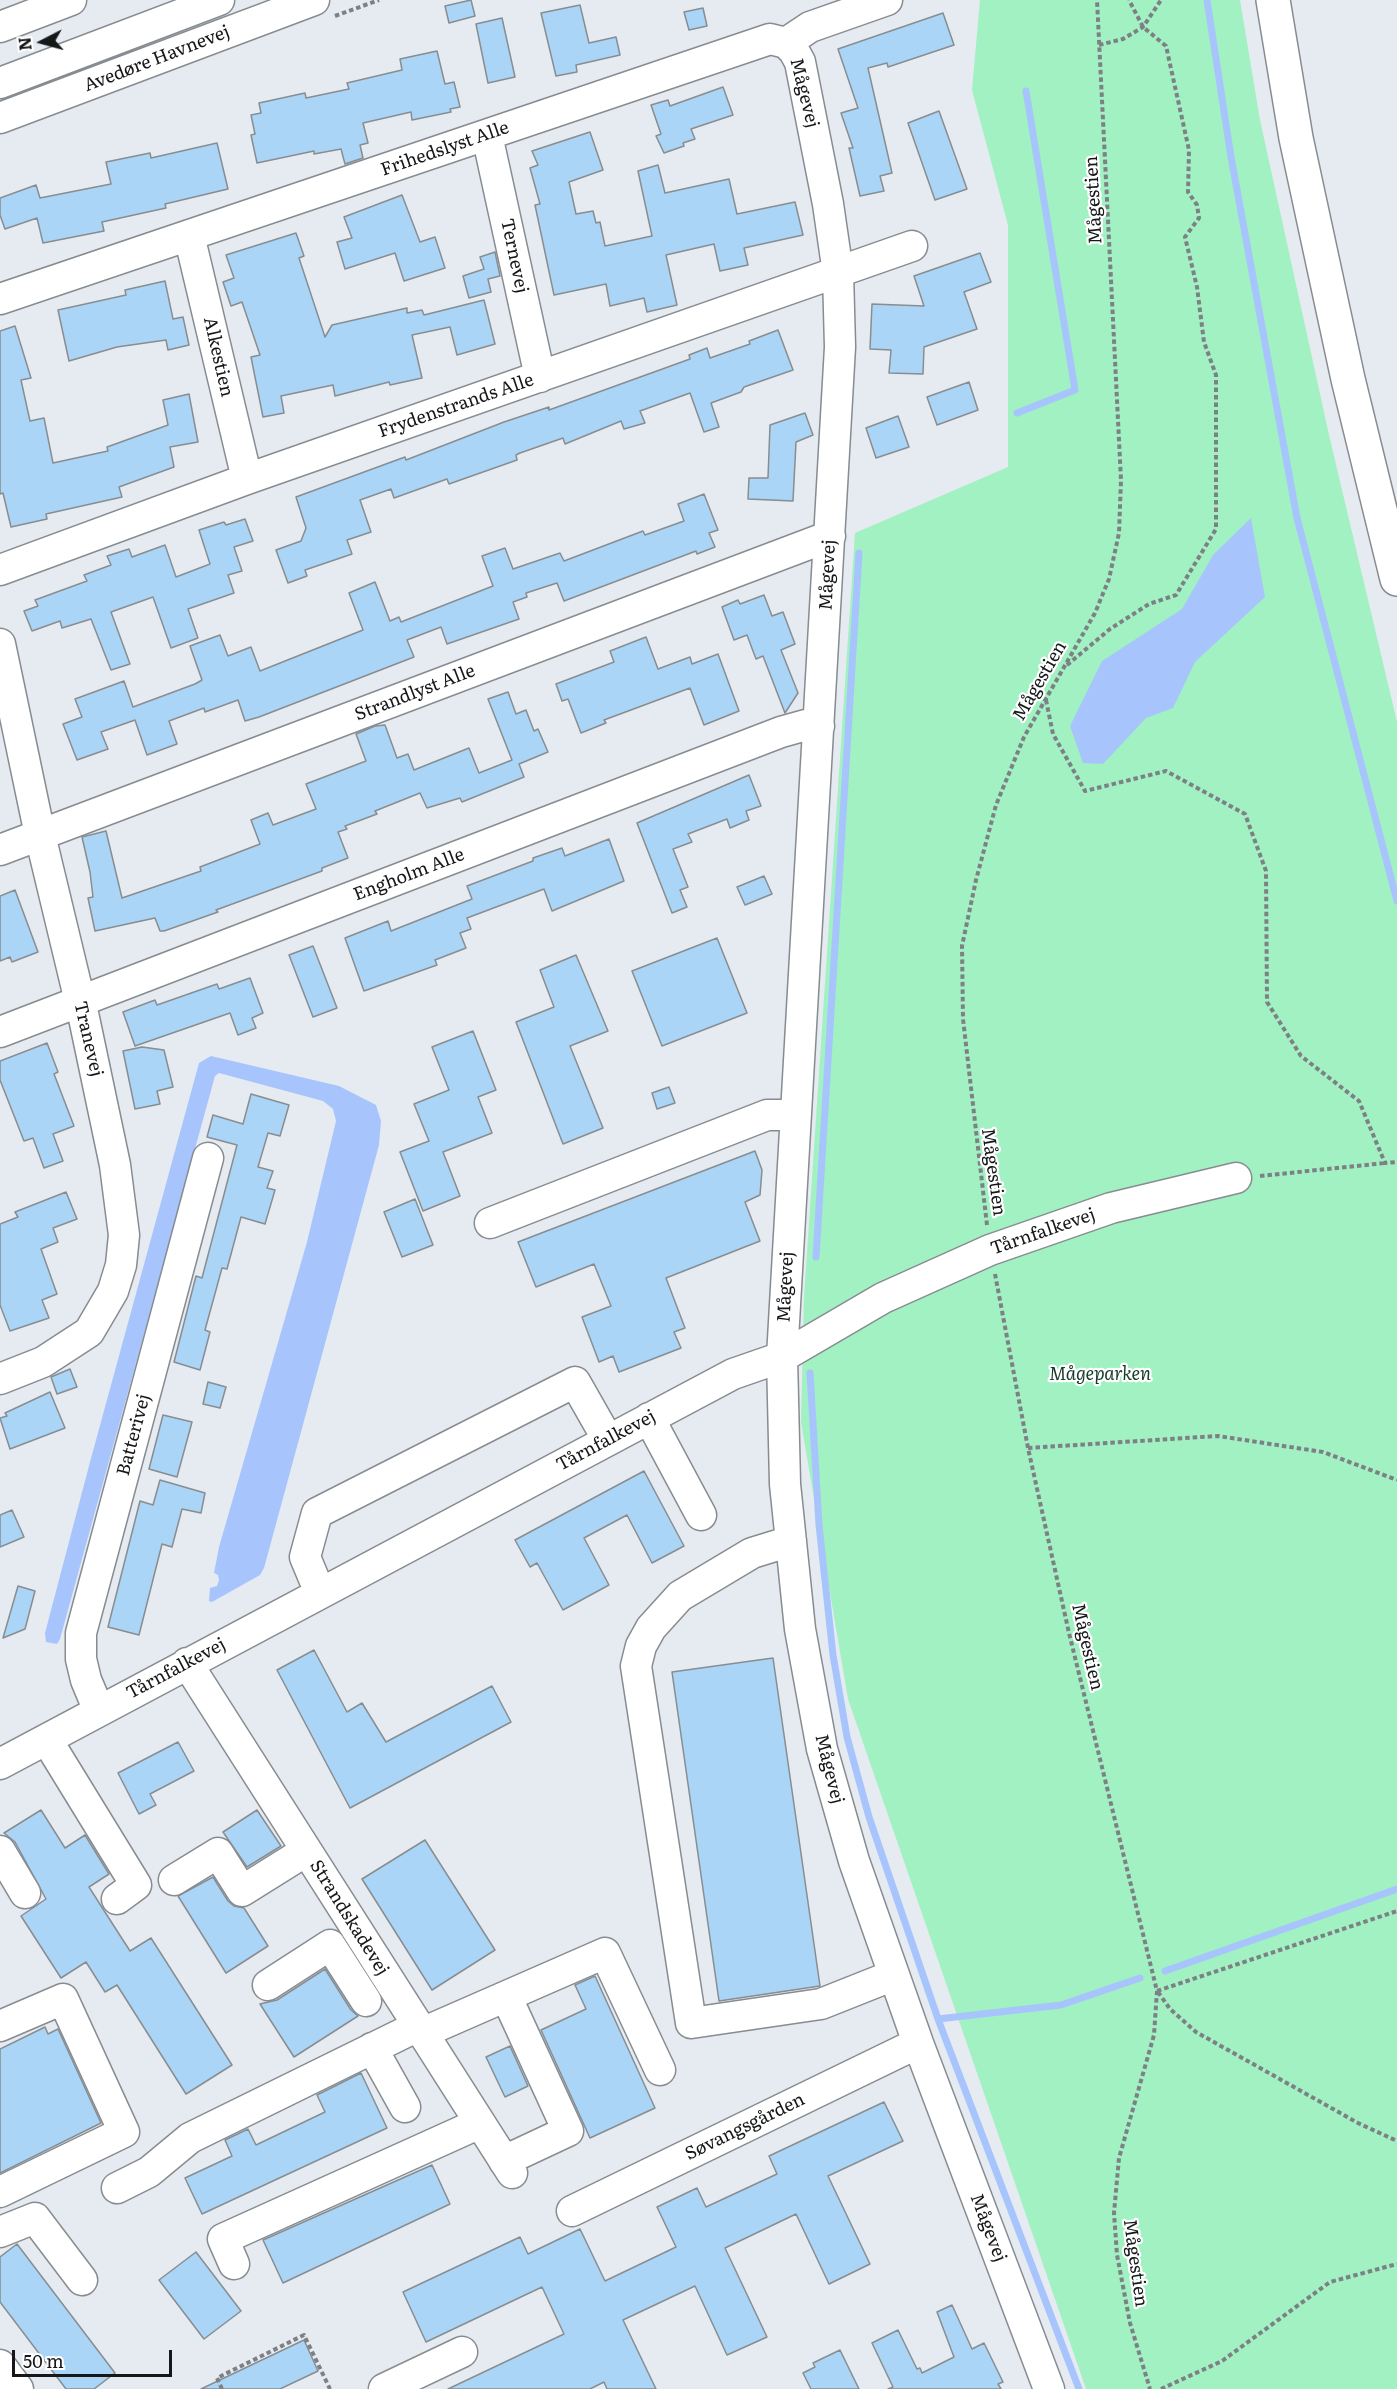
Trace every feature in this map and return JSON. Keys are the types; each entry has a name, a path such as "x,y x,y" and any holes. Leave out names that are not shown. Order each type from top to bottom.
{"highway":[{"path":"1274,0 1296,138 1348,379 1397,579"}],"street":[{"path":"0,27 70,0"},
{"name":"Avedøre Havnevej","path":"0,83 219,0"},
{"name":"Avedøre Havnevej","path":"0,118 314,0"},
{"path":"786,43 810,27 887,0"},
{"name":"Frihedslyst Alle","path":"0,299 770,39 786,43"},
{"name":"Mågevej","path":"786,43 800,62 828,204 838,273 840,346 782,1357 785,1484 800,1629 822,1749 854,1861 918,2043 1050,2389"},
{"name":"Ternevej","path":"487,135 540,377"},
{"name":"Alkestien","path":"189,235 247,479"},
{"name":"Frydenstrands Alle","path":"0,570 247,479 912,246"},
{"name":"Strandlyst Alle","path":"0,850 830,536"},
{"name":"Tranevej","path":"0,644 40,835 80,1001 121,1200 124,1235 121,1265 107,1302 89,1332 43,1362 0,1379"},
{"name":"Engholm Alle","path":"0,1032 781,732 806,725 819,726"},
{"path":"490,1223 767,1115 796,1115"},
{"name":"Batterivej","path":"99,1711 86,1680 81,1659 81,1633 208,1158"},
{"name":"Tårnfalkevej","path":"0,1764 733,1374 782,1357 883,1298 990,1250 1111,1208 1236,1178"},
{"path":"320,1593 305,1557 317,1513 575,1382 608,1440"},
{"path":"649,1418 701,1515"},
{"path":"791,1541 752,1553 680,1596 651,1628 641,1646 636,1666 691,2023 821,2004 894,1975"},
{"name":"Strandskadevej","path":"187,1663 508,2167 568,2132 507,1998"},
{"path":"47,1740 136,1885 117,1899"},
{"path":"0,1851 25,1893"},
{"path":"174,1880 218,1853 242,1891 306,1851"},
{"path":"268,1985 330,1945 366,2001"},
{"path":"117,2188 148,2172 190,2138 372,2048 507,1998 605,1953 660,2070"},
{"path":"349,1976 375,1959"},
{"path":"0,2026 63,1999 124,2132 0,2192"},
{"name":"Søvangsgården","path":"572,2211 918,2043"},
{"path":"372,2048 405,2107"},
{"path":"234,2264 223,2239 480,2123"},
{"path":"0,2232 35,2218 82,2280"},
{"path":"384,2389 462,2352"},
{"path":"0,2365 18,2389"}],"path":[{"name":"Mågestien","path":"1097,0 1121,480 1119,533 1109,579 1095,613 1024,737 996,805 976,880 962,946 963,1019 971,1104 990,1250 1028,1448 1070,1633 1157,1991 1154,2035 1119,2158 1114,2213 1117,2255 1131,2323 1150,2389"},
{"path":"1064,667 1110,629 1149,604 1176,595 1216,529 1216,375 1204,342 1197,287 1185,237 1199,218 1197,205 1188,192 1189,150 1166,46 1143,27 1129,0"},
{"path":"1099,45 1123,39 1143,27 1161,0"},
{"path":"1046,699 1053,734 1085,791 1166,771 1245,814 1266,871 1267,1002 1301,1056 1359,1101 1385,1163"},
{"path":"1236,1178 1397,1162"},
{"path":"1028,1448 1218,1436 1323,1452 1397,1480"},
{"path":"1397,1911 1157,1991 1170,2008 1196,2032 1358,2123 1397,2141"},
{"path":"1161,2389 1222,2361 1330,2282 1397,2264"},
{"path":"222,2389 217,2378 304,2335 330,2389"}],"green space":[{"name":"Mågeparken","path":"980,0 1240,0 1260,120 1329,435 1397,722 1397,2389 1086,2389 848,1699 801,1422 804,1298 855,533 1008,467 1008,225 972,90"}],"water":[{"path":"1251,518 1265,597 1195,662 1173,708 1146,718 1103,764 1083,763 1070,726 1102,661 1182,609 1213,555"},
{"path":"211,1056 339,1086 376,1105 381,1121 379,1145 264,1568 260,1575 212,1602 209,1601 210,1588 217,1586 219,1580 218,1575 214,1573 219,1547 307,1242 336,1121 333,1109 323,1101 219,1073 215,1076 60,1639 57,1644 46,1642 45,1633 90,1462 199,1063"}],"building":[{"path":"471,0 475,16 449,23 445,6"},
{"path":"580,5 589,43 616,37 620,55 576,65 577,72 556,76 541,13"},
{"path":"703,8 707,26 689,30 684,12"},
{"path":"943,13 954,45 888,67 887,63 868,68 892,173 880,176 884,191 860,196 849,148 853,148 841,113 858,108 838,49"},
{"path":"502,18 515,77 488,83 476,24"},
{"path":"437,51 445,84 454,82 460,107 450,109 451,112 412,120 411,112 363,123 368,143 360,145 363,158 345,164 341,149 314,154 314,151 257,163 251,135 255,134 251,115 261,113 259,103 305,93 306,98 349,89 347,83 402,70 400,59"},
{"path":"723,87 733,115 691,129 695,139 683,143 684,146 664,153 656,136 661,134 651,105 668,100 670,106"},
{"path":"939,111 967,189 935,200 908,123"},
{"path":"590,132 603,170 569,182 576,214 593,211 596,223 600,222 605,246 652,236 638,171 658,165 665,193 729,179 737,214 795,202 803,235 744,248 748,265 720,271 714,244 666,255 677,305 647,312 644,298 610,306 606,284 554,295 535,205 540,204 530,168 538,165 532,151"},
{"path":"217,143 228,189 165,204 166,208 102,222 104,231 43,243 37,218 5,229 0,215 0,198 36,185 40,198 111,184 106,162 150,153 151,158"},
{"path":"402,195 420,242 435,237 445,268 404,281 395,253 345,269 337,242 352,238 344,217"},
{"path":"296,233 304,256 299,258 325,337 332,325 407,308 407,313 422,310 424,315 484,300 495,344 457,355 450,327 412,335 422,378 390,385 389,382 335,396 333,385 281,396 284,413 263,417 251,357 260,355 242,302 231,306 223,282 234,278 226,255"},
{"path":"495,252 500,276 488,279 491,292 469,298 463,276 484,269 480,257"},
{"path":"980,253 991,282 964,292 977,329 924,347 923,374 889,373 891,350 870,349 872,304 924,306 914,276"},
{"path":"165,281 173,319 183,317 189,345 168,350 166,340 117,347 69,361 58,310 126,295 125,290"},
{"path":"15,326 31,378 21,380 30,421 44,418 53,463 108,451 107,447 168,425 163,400 189,394 198,442 170,447 174,467 119,487 122,497 46,514 47,519 11,527 3,493 0,494 0,331"},
{"path":"778,330 793,370 744,387 741,392 711,403 719,427 704,432 690,393 640,411 645,423 624,429 621,421 565,444 563,438 520,453 516,455 517,460 449,484 447,479 394,498 391,489 360,500 371,532 347,540 352,554 305,570 307,576 288,583 276,550 301,541 306,528 296,497 405,457 406,460 504,422 549,407 549,410 690,359 689,355 707,348 710,358 750,344 749,341"},
{"path":"969,382 978,410 937,425 927,397"},
{"path":"805,413 813,435 796,442 793,501 748,499 749,478 768,478 770,425"},
{"path":"898,416 909,447 876,458 866,428"},
{"path":"704,494 718,530 709,533 715,547 697,554 696,551 564,601 557,583 526,593 527,597 513,602 519,619 447,644 441,627 407,640 414,657 259,717 245,721 238,700 205,712 204,708 169,721 177,744 147,755 135,720 101,732 108,749 77,760 63,724 82,717 75,699 124,681 133,707 195,684 202,680 190,646 220,635 228,656 251,647 260,671 363,630 349,593 375,582 390,621 399,617 401,622 493,586 482,556 505,548 513,569 560,553 564,561 643,531 645,535 684,521 678,504"},
{"path":"245,519 253,541 234,547 242,571 228,575 234,593 188,609 198,638 171,648 153,597 111,612 130,664 111,670 91,619 62,628 60,621 32,631 24,611 38,606 35,600 87,581 84,575 111,565 107,556 129,549 132,557 165,545 176,577 210,564 199,530 224,522 226,525"},
{"path":"764,595 772,616 783,612 795,644 781,650 798,693 785,713 763,656 756,659 747,635 734,640 722,607 738,600 740,604"},
{"path":"646,637 658,669 690,657 692,664 718,654 739,711 704,725 690,688 604,720 606,723 581,733 568,699 562,701 556,684 614,662 610,651"},
{"path":"508,692 516,714 526,710 534,731 538,729 548,752 519,764 524,777 462,802 460,798 427,808 420,793 375,811 377,814 345,826 347,829 338,832 348,858 322,868 322,871 216,910 218,912 164,931 160,931 155,918 95,931 88,898 93,897 90,872 82,837 106,831 122,898 201,871 200,867 260,844 251,820 268,813 273,825 316,809 306,784 366,761 356,734 375,726 385,725 397,758 408,754 414,770 469,748 479,773 512,760 488,699"},
{"path":"749,775 761,806 746,811 749,820 730,828 727,819 688,834 692,842 673,849 688,887 680,890 687,907 672,913 637,823"},
{"path":"609,839 624,881 552,911 544,889 467,918 471,929 460,933 466,948 435,960 437,965 364,991 345,938 388,921 391,931 472,899 467,886 533,861 533,858 562,848 565,856"},
{"path":"764,876 772,894 745,905 737,887"},
{"path":"15,890 38,952 12,962 10,957 0,961 0,896"},
{"path":"717,938 747,1013 662,1046 632,971"},
{"path":"313,946 337,1008 313,1017 289,955"},
{"path":"576,955 608,1031 570,1046 603,1128 563,1144 516,1022 554,1007 540,970"},
{"path":"250,978 263,1013 252,1018 256,1028 238,1035 230,1013 135,1046 123,1012 155,1000 157,1005 217,984 219,989"},
{"path":"473,1031 496,1090 478,1097 492,1133 443,1152 460,1196 423,1211 400,1152 429,1141 414,1104 449,1090 432,1047"},
{"path":"47,1043 58,1072 54,1074 74,1126 53,1134 63,1161 44,1168 33,1138 24,1141 0,1080 0,1061"},
{"path":"142,1047 164,1050 173,1087 157,1091 160,1104 135,1109 123,1051"},
{"path":"669,1087 675,1103 657,1109 652,1093"},
{"path":"251,1094 289,1105 280,1136 268,1133 258,1167 273,1171 267,1188 275,1190 265,1224 241,1217 227,1269 222,1268 205,1330 210,1332 200,1370 174,1362 196,1276 202,1278 237,1145 207,1137 213,1115 243,1124"},
{"path":"755,1151 762,1170 760,1195 745,1202 760,1241 666,1278 685,1328 674,1332 681,1348 619,1372 613,1356 599,1362 582,1317 611,1306 594,1264 536,1287 518,1242"},
{"path":"66,1192 77,1219 53,1228 58,1242 41,1249 57,1294 42,1300 49,1318 10,1331 0,1305 0,1224 18,1217 15,1212"},
{"path":"415,1199 433,1245 402,1257 384,1212"},
{"path":"70,1369 77,1387 57,1394 51,1377"},
{"path":"208,1382 226,1387 220,1408 203,1404"},
{"path":"50,1392 65,1428 10,1449 0,1418 7,1416 5,1413"},
{"path":"163,1415 192,1422 177,1477 149,1469"},
{"path":"644,1471 684,1546 652,1563 627,1515 584,1538 609,1585 563,1610 537,1563 530,1567 515,1540"},
{"path":"160,1480 205,1493 201,1513 182,1509 172,1547 162,1544 139,1635 108,1627 140,1501 153,1505"},
{"path":"12,1510 24,1537 0,1547 0,1515"},
{"path":"18,1586 35,1591 25,1629 3,1638"},
{"path":"314,1650 347,1712 362,1703 386,1742 492,1686 511,1722 350,1808 277,1670"},
{"path":"773,1658 820,1986 719,2001 672,1672"},
{"path":"178,1742 194,1771 150,1794 156,1805 139,1814 118,1773"},
{"path":"41,1810 65,1848 85,1835 109,1874 89,1887 103,1909 130,1951 151,1938 232,2065 186,2094 117,1985 105,1992 86,1962 61,1978 21,1916 46,1899 15,1842 4,1833"},
{"path":"257,1810 281,1846 247,1867 223,1832"},
{"path":"425,1840 495,1950 432,1990 362,1879"},
{"path":"213,1877 228,1901 234,1906 244,1908 268,1946 226,1973 178,1896"},
{"path":"325,1969 351,2010 358,2016 294,2057 260,2004 277,2000"},
{"path":"595,1976 655,2108 590,2138 541,2030 586,2009 575,1985"},
{"path":"45,2027 48,2034 58,2029 101,2123 0,2173 0,2049"},
{"path":"510,2046 528,2086 505,2097 486,2057"},
{"path":"361,2073 387,2128 202,2214 185,2178 232,2156 225,2140 248,2129 256,2145 325,2112 317,2095"},
{"path":"884,2102 903,2141 828,2176 870,2264 829,2284 796,2214 725,2248 767,2337 727,2355 695,2286 623,2320 656,2389 607,2389 604,2382 590,2389 448,2389 564,2334 542,2287 426,2342 403,2292 520,2237 528,2254 580,2229 605,2281 676,2247 657,2207 697,2188 706,2207 777,2174 769,2156"},
{"path":"432,2165 450,2204 283,2283 263,2240"},
{"path":"17,2244 115,2373 94,2389 66,2389 0,2302 0,2257"},
{"path":"196,2252 241,2311 204,2339 159,2280"},
{"path":"952,2305 972,2349 984,2343 1003,2382 998,2384 1001,2389 888,2389 893,2387 872,2343 898,2330 917,2369 920,2368 922,2373 954,2357 937,2312"},
{"path":"304,2340 318,2371 280,2389 201,2389"},
{"path":"840,2350 859,2389 811,2389 803,2373 815,2367 813,2363"}],"waterway":[{"path":"1207,0 1231,157 1297,518 1397,901"},
{"path":"1017,413 1075,390 1026,91"},
{"path":"816,1257 859,553"},
{"path":"810,1373 819,1525 833,1655 847,1737 869,1817 938,2019 1061,2005 1140,1978"},
{"path":"1165,1971 1397,1889"},
{"path":"938,2019 1079,2389"}]}
